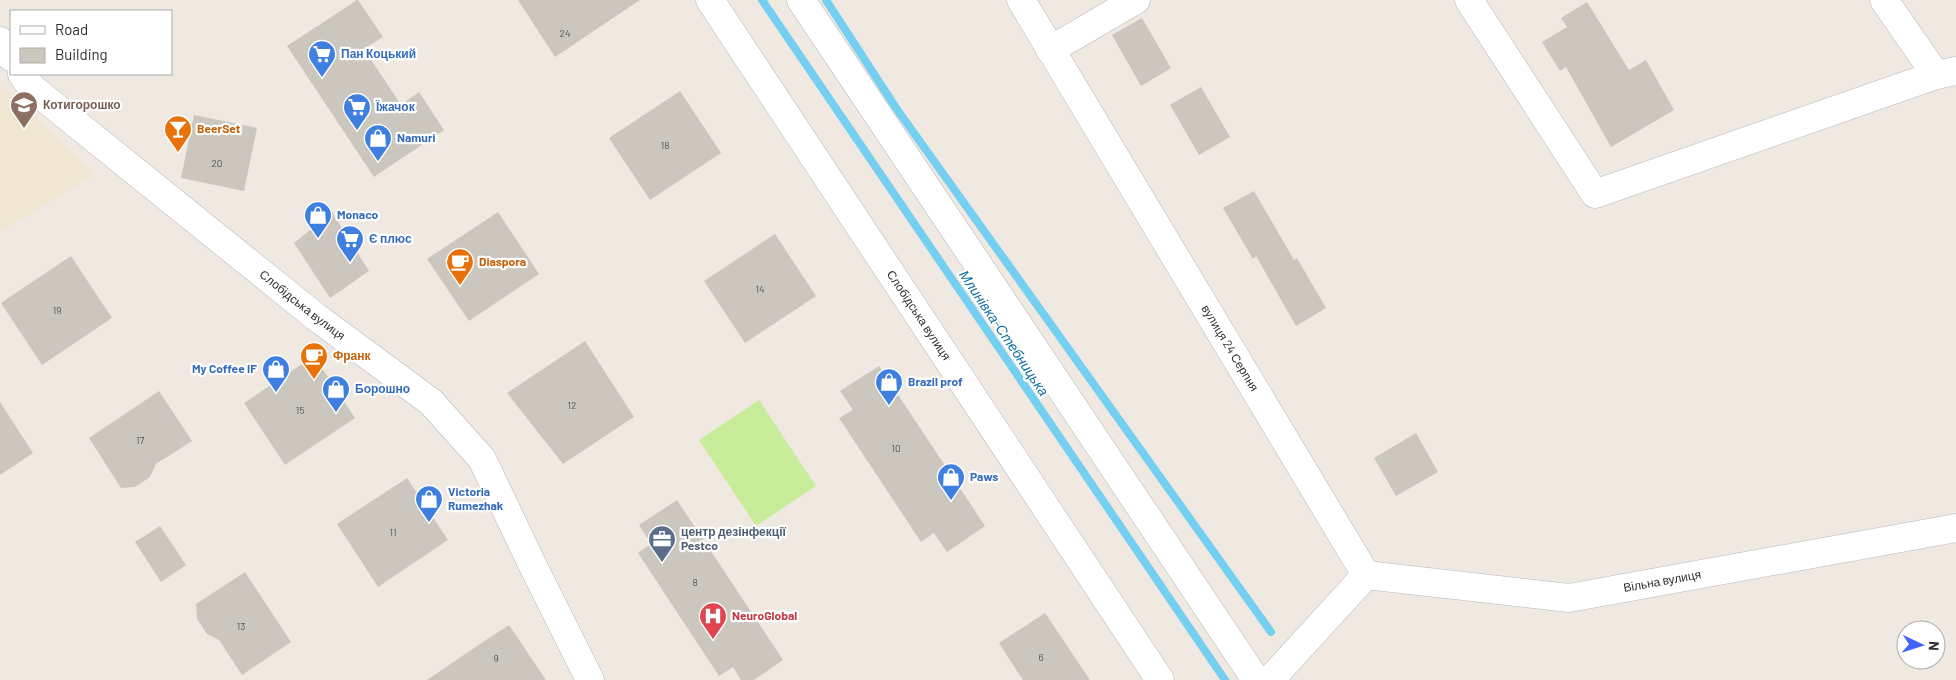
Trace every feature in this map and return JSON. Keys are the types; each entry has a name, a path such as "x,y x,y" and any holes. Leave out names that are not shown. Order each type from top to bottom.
{"street":[{"name":"Слобідська вулиця","path":"710,0 1160,680"},
{"path":"801,0 1256,680"},
{"name":"вулиця 24 Серпня","path":"1021,0 1366,575"},
{"path":"1050,50 1136,0"},
{"path":"1469,0 1595,194 1946,73 1884,0"},
{"path":"0,40 10,55"},
{"name":"Слобідська вулиця","path":"23,75 32,88 316,317 431,402 482,459 590,680"},
{"name":"Вільна вулиця","path":"1366,575 1569,598 1956,528"},
{"path":"1270,680 1366,575"}],"shaded area":[{"name":"Котигорошко","path":"0,84 95,174 0,232"}],"green space":[{"path":"759,400 816,486 756,526 699,440"}],"building":[{"path":"357,0 383,37 364,49 401,105 419,92 444,130 374,177 287,46"},
{"path":"518,0 640,0 555,57"},
{"path":"1587,2 1629,70 1646,60 1674,110 1611,147 1566,67 1560,71 1542,42 1567,27 1561,18"},
{"path":"1142,18 1171,68 1141,86 1112,35"},
{"path":"1201,87 1230,137 1199,155 1170,105"},
{"path":"680,91 721,153 650,200 609,138"},
{"path":"194,115 257,128 244,191 181,178"},
{"path":"1254,191 1294,260 1297,258 1326,308 1296,326 1256,256 1253,259 1223,208"},
{"path":"332,212 369,271 330,298 294,243"},
{"path":"498,212 539,274 469,321 427,259"},
{"path":"775,234 816,296 745,343 704,281"},
{"path":"71,256 112,318 42,365 1,303"},
{"path":"585,341 634,417 563,464 507,393"},
{"path":"314,356 355,418 285,465 244,403"},
{"path":"879,366 985,526 947,552 934,533 921,542 839,418 853,410 840,391"},
{"path":"159,391 192,441 156,464 150,477 135,487 121,488 89,438"},
{"path":"0,402 33,453 0,475"},
{"path":"1416,433 1438,472 1396,496 1374,458"},
{"path":"407,478 448,540 378,587 337,524"},
{"path":"677,500 783,660 754,680 741,680 733,667 719,676 638,553 651,544 639,525"},
{"path":"160,526 186,565 161,582 135,542"},
{"path":"245,572 291,642 242,675 219,640 207,634 197,619 196,604"},
{"path":"1045,613 1090,680 1023,680 999,643"},
{"path":"509,625 546,680 427,680 480,644"}],"waterway":[{"name":"Млинівка-Стебницька","path":"762,0 1225,680"},
{"path":"826,0 896,108 1271,632"}],"place":[{"name":"Пан Коцький","path":"322,78"},
{"name":"Котигорошко","path":"24,129"},
{"name":"Їжачок","path":"357,131"},
{"name":"BeerSet","path":"178,153"},
{"name":"Namuri","path":"378,162"},
{"name":"Monaco","path":"318,239"},
{"name":"Є плюс","path":"350,263"},
{"name":"Diaspora","path":"460,286"},
{"name":"Франк","path":"314,380"},
{"name":"My Coffee IF","path":"276,393"},
{"name":"Brazil prof","path":"889,406"},
{"name":"Борошно","path":"336,413"},
{"name":"Paws","path":"951,501"},
{"name":"Victoria Rumezhak","path":"429,523"},
{"name":"центр дезінфекції Pestco","path":"662,563"},
{"name":"NeuroGlobal","path":"713,640"}]}
